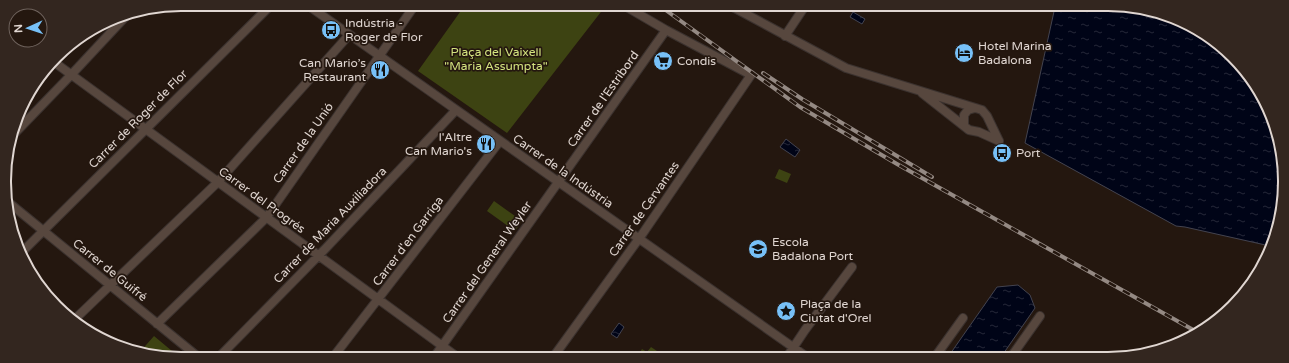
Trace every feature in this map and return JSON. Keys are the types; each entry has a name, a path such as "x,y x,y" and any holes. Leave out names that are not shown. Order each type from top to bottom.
{"street":[{"name":"Carrer de Roger de Flor","path":"25,249 265,11"},
{"name":"Carrer de la Indústria","path":"316,11 800,352"},
{"name":"Carrer de la Unió","path":"158,324 266,218 411,11"},
{"path":"634,11 666,30"},
{"path":"741,11 846,68 918,90 982,110 999,141 979,132 969,130 918,90"},
{"path":"785,36 802,11"},
{"path":"20,128 119,23"},
{"name":"Carrer de Cervantes","path":"557,352 638,239 751,75 666,30"},
{"name":"Carrer de l'Estribord","path":"558,182 666,30"},
{"path":"77,317 218,182 349,35"},
{"name":"Carrer del Progrés","path":"57,65 450,352"},
{"path":"964,126 964,115 968,110 975,108"},
{"name":"Carrer de Maria Auxiliadora","path":"224,352 318,256 456,110"},
{"path":"979,132 986,125 986,116"},
{"name":"Carrer d'en Garriga","path":"337,352 500,141"},
{"name":"Carrer del General Weyler","path":"438,352 558,182"},
{"name":"Carrer de Guifré","path":"12,206 193,352"},
{"path":"790,352 852,267"},
{"path":"1015,352 1040,316"},
{"path":"939,352 963,318"}],"green space":[{"name":"Plaça del Vaixell \"Maria Assumpta\"","path":"461,11 602,11 507,133 418,71"},
{"path":"779,169 791,174 787,183 775,178"},
{"path":"494,201 522,221 515,231 487,211"},
{"path":"154,336 173,352 159,351 144,348"},
{"path":"651,347 657,351 656,352 647,352"},
{"path":"642,349 647,352 640,352"}],"water":[{"path":"1054,11 1130,12 1173,24 1193,34 1211,46 1236,69 1255,96 1265,116 1275,148 1278,170 1277,204 1266,245 1176,226 1025,143"},
{"path":"853,12 865,19 862,24 850,17"},
{"path":"786,139 800,150 795,157 780,147"},
{"path":"1018,285 1030,295 1035,308 1004,352 952,352 997,287"},
{"path":"619,323 624,327 617,338 611,334"}],"railway":[{"path":"667,11 800,107 897,164 1192,329"},
{"path":"763,73 802,99 932,177"}],"place":[{"name":"Indústria - Roger de Flor","path":"331,30"},
{"name":"Hotel Marina Badalona","path":"964,53"},
{"name":"Condis","path":"663,61"},
{"name":"Can Mario’s Restaurant","path":"380,70"},
{"name":"l'Altre Can Mario's","path":"486,144"},
{"name":"Port","path":"1002,153"},
{"name":"Escola Badalona Port","path":"758,249"},
{"name":"Plaça de la Ciutat d'Orel","path":"786,311"}]}
